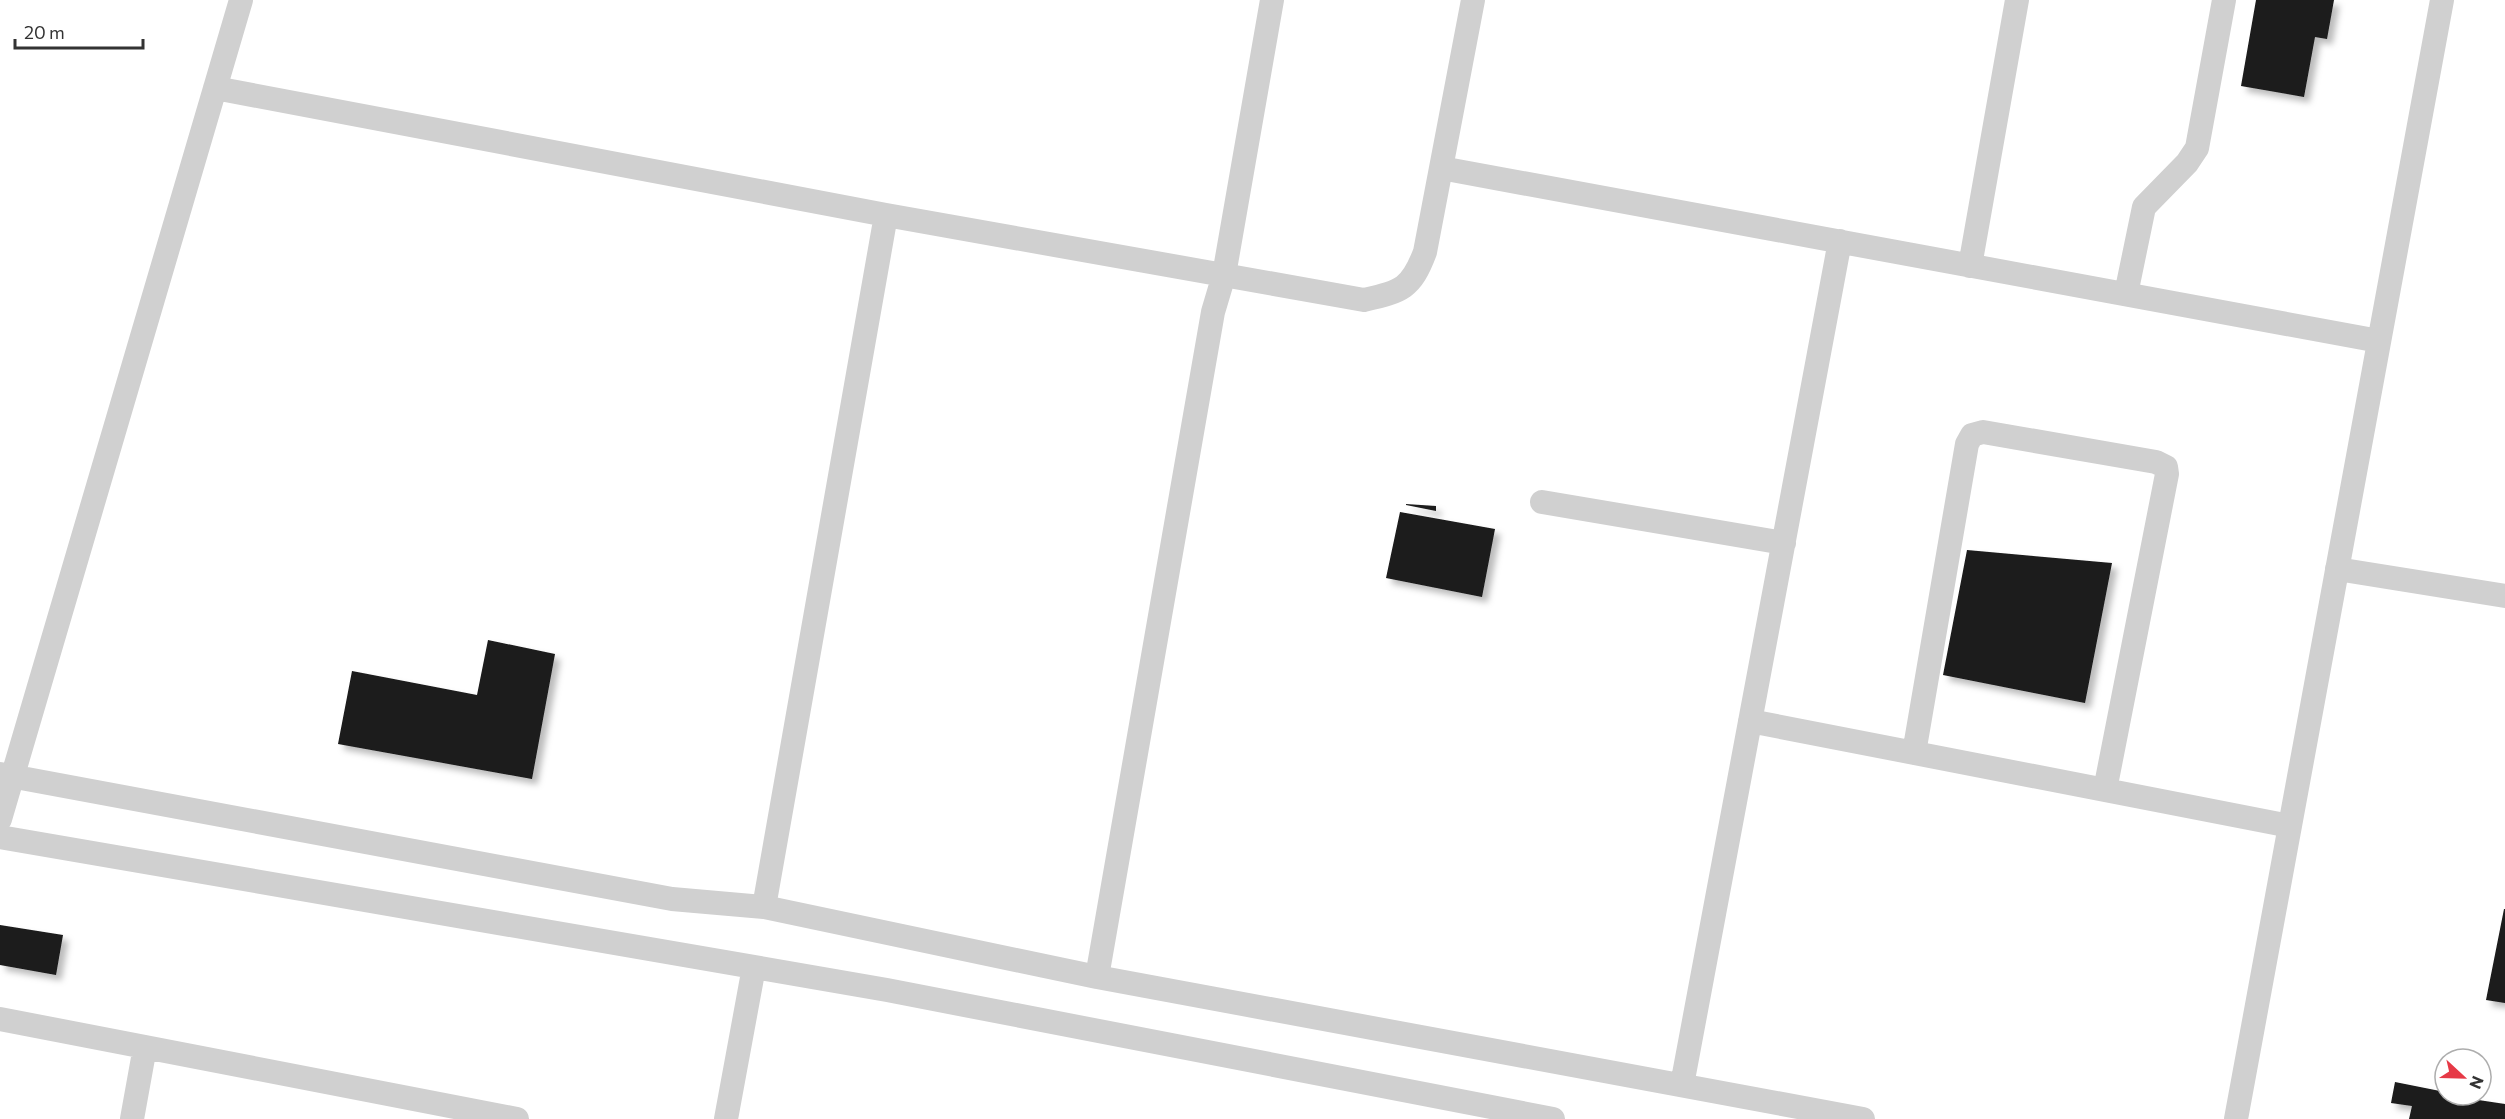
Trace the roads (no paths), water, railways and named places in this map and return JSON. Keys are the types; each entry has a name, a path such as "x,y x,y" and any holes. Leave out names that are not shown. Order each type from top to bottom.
{"lane":[{"path":"0,819 6,776 241,0"},
{"path":"1097,977 1211,324 1224,275 1272,0"},
{"path":"215,88 886,215 1364,300 1394,293 1416,277 1425,252 1473,0"},
{"path":"1970,266 2017,0"},
{"path":"2126,294 2144,207 2187,163 2197,148 2224,0"},
{"path":"2236,1119 2442,0"},
{"path":"1442,168 2379,341"},
{"path":"764,907 886,215"},
{"path":"1682,1085 1840,241"},
{"path":"1914,753 1967,444 1972,435 1983,432 2156,462 2166,467 2167,474 2105,790"},
{"path":"1542,502 1784,543"},
{"path":"2337,569 2505,596"},
{"path":"1750,721 2290,826"},
{"path":"6,776 672,899 764,907 1097,977 1863,1119"},
{"path":"0,837 887,990 1553,1119"},
{"path":"726,1119 754,967"},
{"path":"0,1019 517,1119"},
{"path":"132,1119 144,1047"}]}
